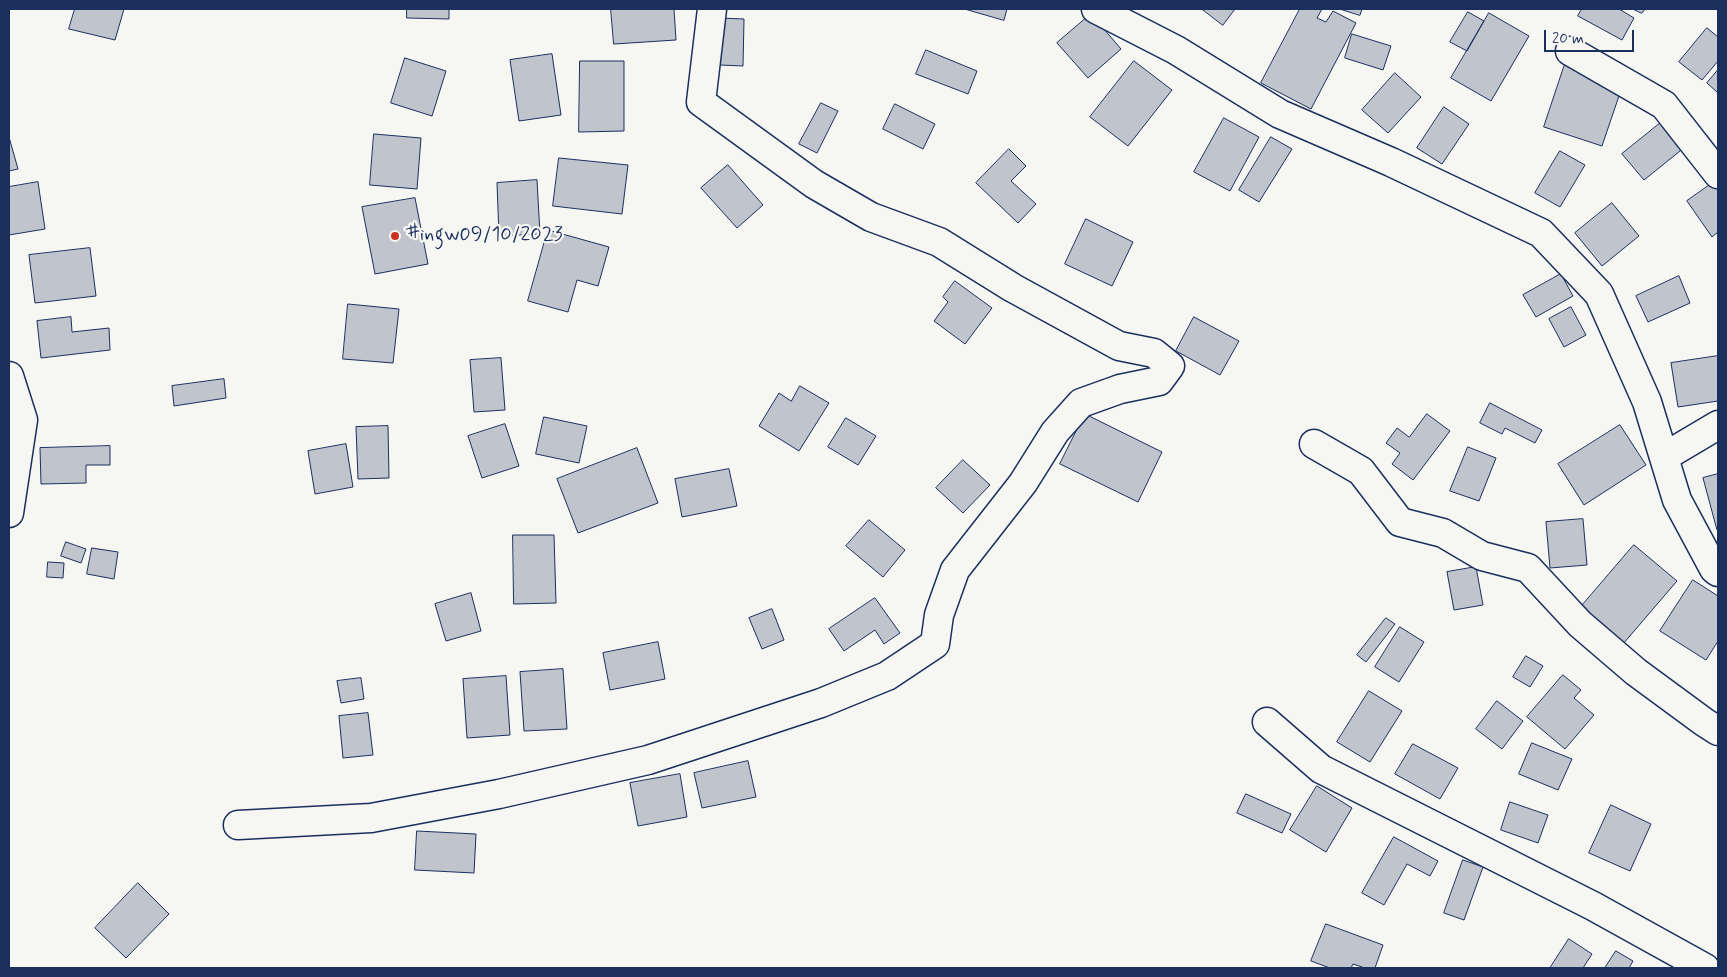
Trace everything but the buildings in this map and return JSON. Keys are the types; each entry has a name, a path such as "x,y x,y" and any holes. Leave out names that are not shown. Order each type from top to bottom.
{"street":[{"path":"238,825 371,818 499,794 648,760 821,703 887,676 935,644 939,615 955,570 1023,483 1055,432 1081,403 1120,389 1159,381 1170,366 1154,352 1119,346 1013,288 939,242 871,217 814,184 701,102 712,9"},
{"path":"1096,9 1176,50 1280,114 1391,162 1542,233 1600,294 1647,402 1677,500 1714,569 1718,572"},
{"path":"1570,51 1664,105 1718,174"},
{"path":"9,376 23,420 9,513"},
{"path":"1664,457 1718,425"},
{"path":"1314,444 1361,471 1400,522 1443,533 1482,556 1528,568 1580,624 1636,672 1704,722 1718,730"},
{"path":"1267,722 1321,769 1593,906 1705,968"}],"place":[{"name":"#ingw09/10/2023","path":"395,236"}]}
